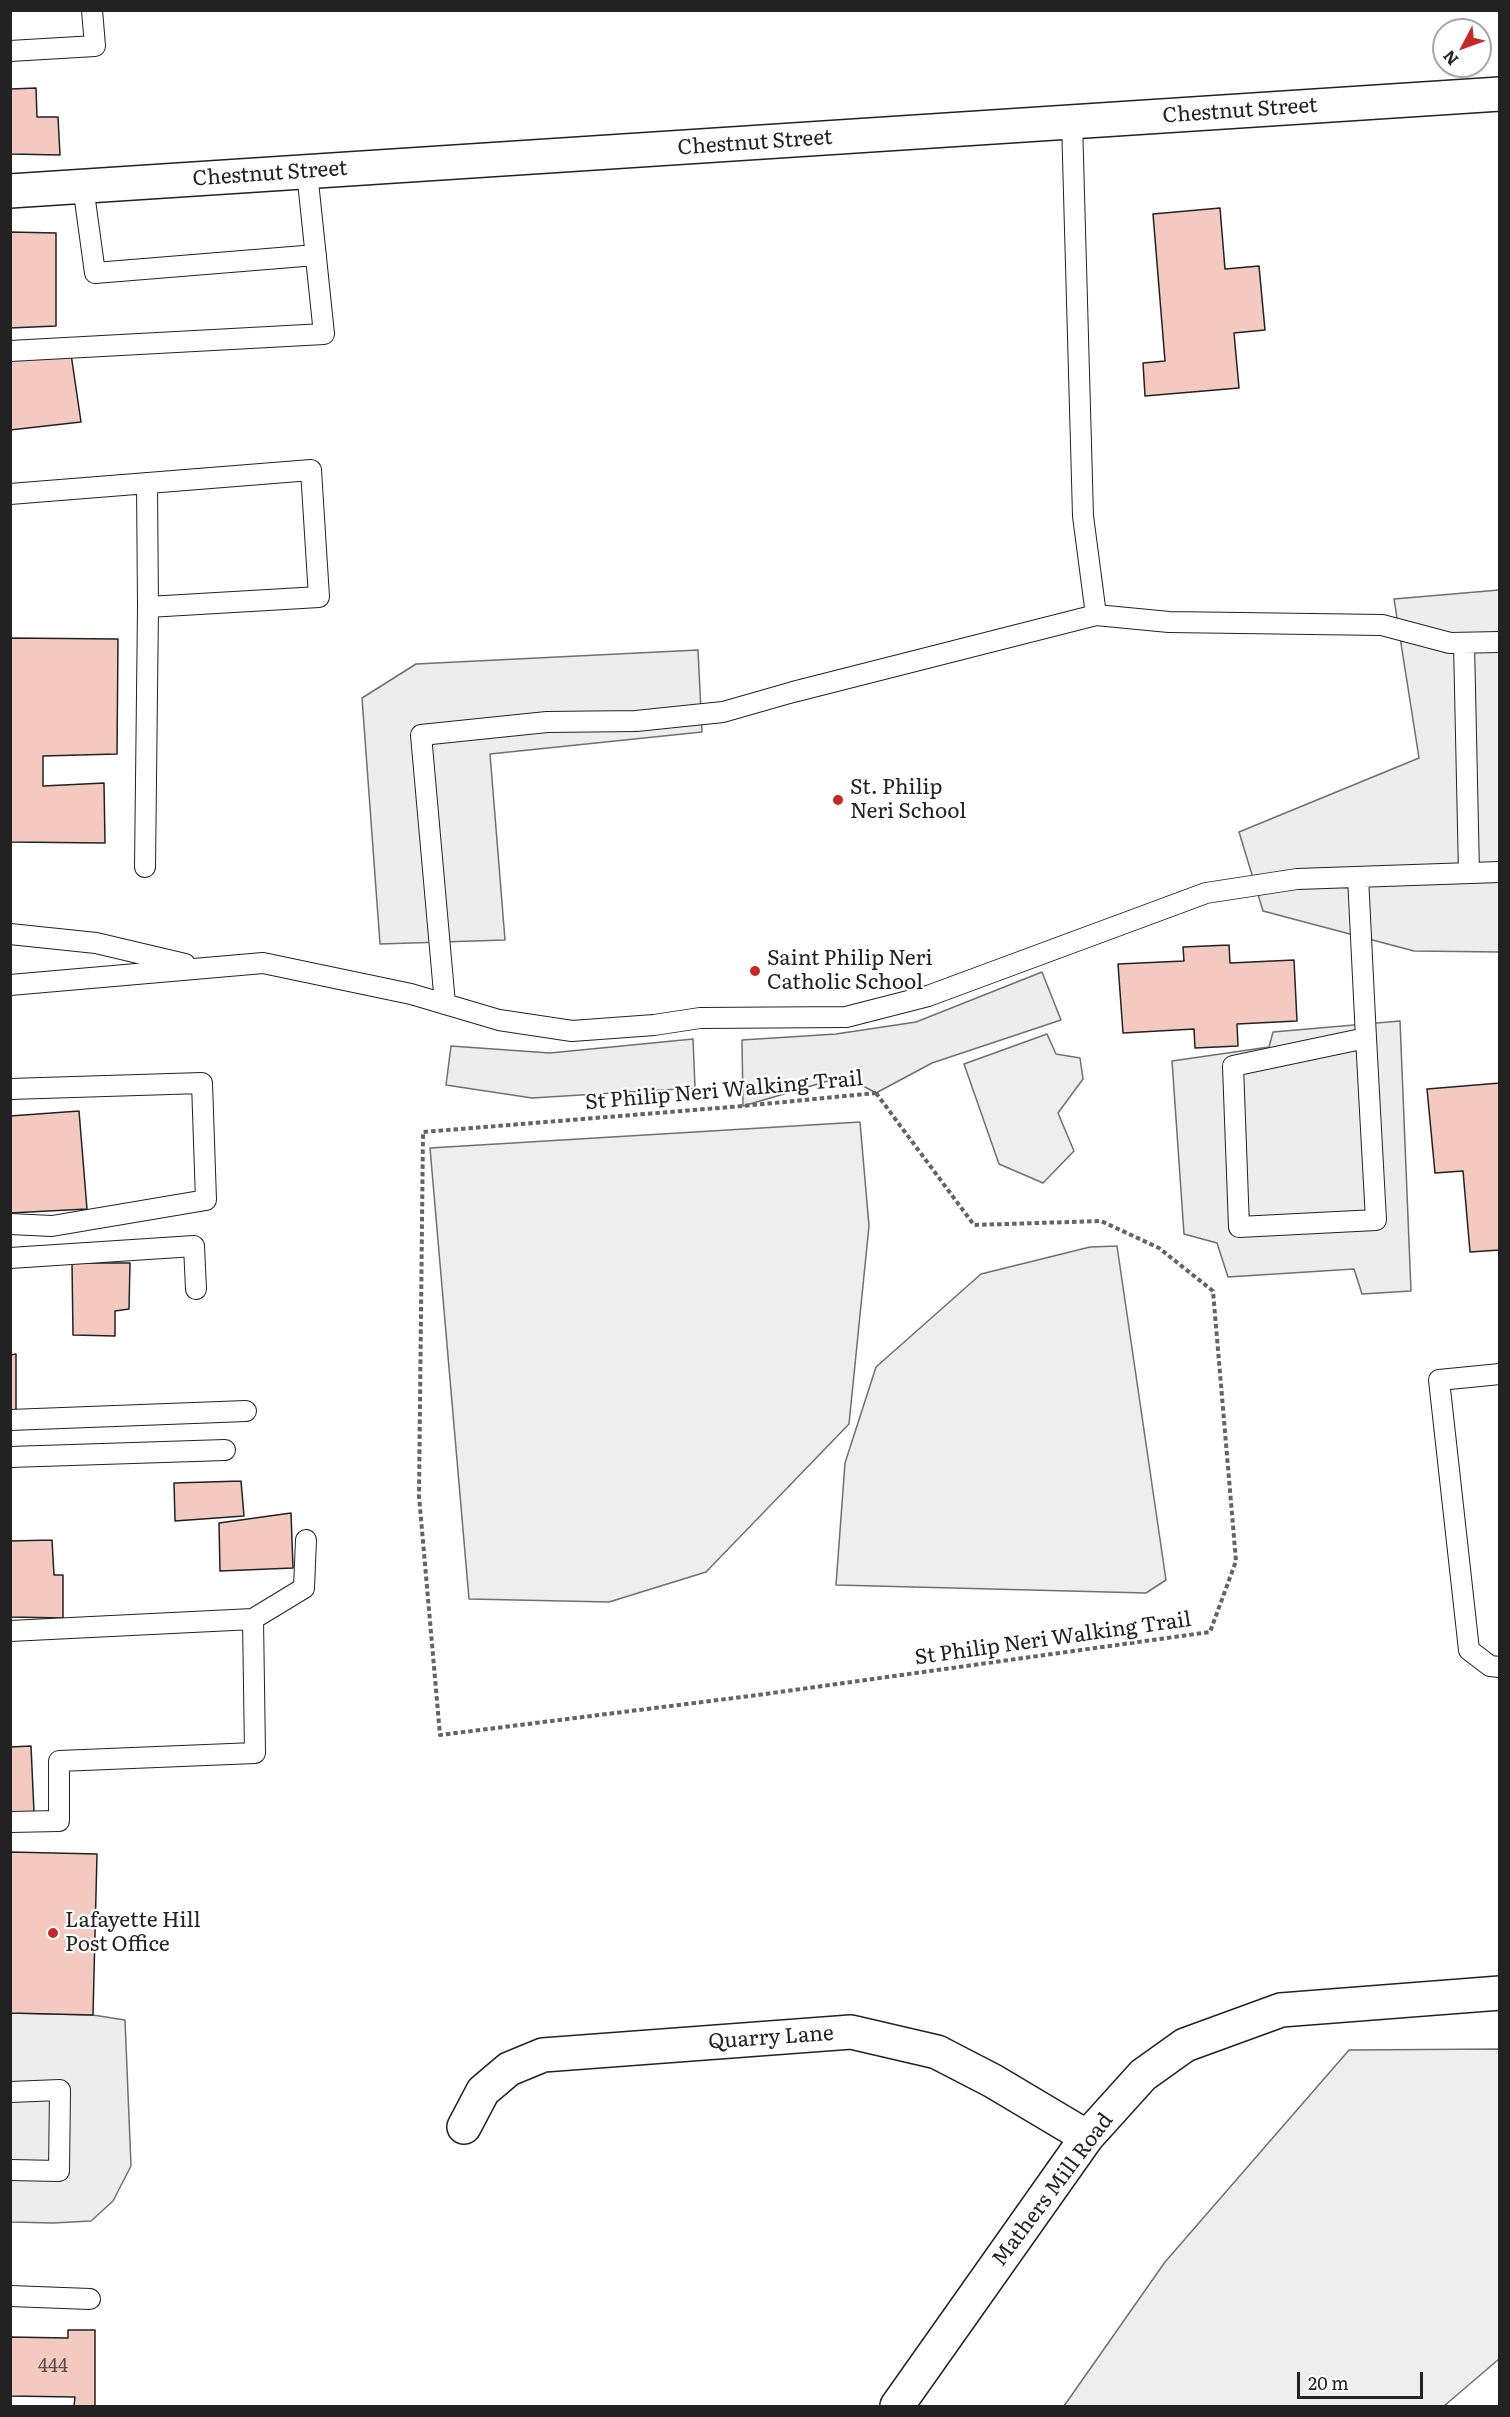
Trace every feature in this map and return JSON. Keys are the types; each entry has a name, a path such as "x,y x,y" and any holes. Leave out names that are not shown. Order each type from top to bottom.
{"street":[{"name":"Chestnut Street","path":"10,191 1500,94"},
{"name":"Mathers Mill Road","path":"897,2406 1087,2137 1143,2075 1185,2045 1281,2010 1500,1993"},
{"name":"Quarry Lane","path":"464,2127 483,2091 509,2068 543,2055 851,2032 937,2052 993,2081 1087,2137"}],"lane":[{"path":"10,51 94,46 92,10"},
{"path":"1072,122 1083,516 1096,615"},
{"path":"10,351 324,334 307,172"},
{"path":"83,186 95,273 315,255"},
{"path":"10,494 311,470 319,597 148,607"},
{"path":"145,867 147,483"},
{"path":"445,1004 421,735 547,722 636,721 723,712 1096,615 1169,622 1382,625 1450,643 1500,642"},
{"path":"1464,643 1469,873"},
{"path":"10,986 263,963 411,994 499,1020 572,1031 654,1025 700,1018 846,1017 928,996 1206,893 1297,879 1500,872"},
{"path":"1358,877 1376,1220 1239,1227 1233,1066 1366,1038"},
{"path":"10,934 96,943 202,968"},
{"path":"10,1089 202,1083 206,1200 52,1226 10,1224"},
{"path":"10,1258 194,1246 196,1289"},
{"path":"1500,1374 1438,1380 1470,1650 1490,1666 1500,1667"},
{"path":"10,1420 246,1411"},
{"path":"10,1457 225,1449"},
{"path":"10,1631 253,1619 304,1588 306,1540"},
{"path":"10,1822 59,1821 59,1761 255,1753 253,1619"},
{"path":"10,2092 60,2090 59,2171 10,2170"},
{"path":"10,2296 90,2298"}],"path":[{"name":"St Philip Neri Walking Trail","path":"876,1093 974,1225 1101,1221 1159,1248 1214,1291 1236,1561 1210,1632 758,1695 440,1735 419,1496 423,1132 876,1093"}],"shaded area":[{"path":"1499,590 1499,952 1414,951 1263,911 1239,832 1419,758 1394,599"},
{"path":"698,650 702,732 490,754 505,940 380,944 362,698 416,664"},
{"path":"1042,972 1061,1020 932,1063 876,1093 845,1076 743,1106 742,1040 836,1034 916,1022"},
{"path":"1400,1021 1411,1291 1362,1294 1354,1269 1228,1277 1217,1243 1184,1234 1172,1061 1269,1047 1273,1032"},
{"path":"1047,1034 1056,1054 1080,1058 1083,1079 1058,1113 1074,1151 1043,1183 999,1164 964,1064"},
{"path":"693,1039 695,1088 532,1098 446,1085 451,1046 550,1053"},
{"path":"860,1122 869,1226 849,1424 706,1572 609,1602 469,1599 430,1148"},
{"path":"1117,1246 1166,1580 1146,1593 836,1585 845,1463 876,1367 981,1274 1090,1247"},
{"path":"11,2013 93,2015 125,2020 131,2166 113,2201 91,2221 11,2222"},
{"path":"1499,2049 1499,2359 1444,2406 1064,2406 1165,2262 1349,2050"}],"building":[{"path":"36,88 37,117 58,117 60,155 10,154 10,89"},
{"path":"1220,208 1225,269 1259,266 1265,330 1234,333 1239,388 1145,396 1143,363 1165,361 1153,214"},
{"path":"10,232 56,233 56,326 10,328"},
{"path":"71,354 81,422 10,430 10,360"},
{"path":"10,638 118,639 117,754 43,756 43,786 104,783 105,843 10,842"},
{"path":"1229,945 1230,963 1294,960 1297,1021 1237,1024 1238,1046 1195,1048 1194,1029 1123,1033 1118,964 1184,961 1183,947"},
{"path":"1500,1083 1500,1250 1470,1252 1463,1171 1435,1173 1427,1089"},
{"path":"79,1111 87,1209 10,1213 10,1116"},
{"path":"72,1263 130,1263 129,1309 115,1311 115,1336 73,1335"},
{"path":"16,1354 16,1412 10,1412 10,1355"},
{"path":"241,1481 244,1516 175,1521 174,1483"},
{"path":"291,1513 293,1568 220,1571 219,1523"},
{"path":"52,1540 54,1575 63,1575 63,1618 10,1617 10,1541"},
{"path":"31,1746 34,1812 10,1813 10,1747"},
{"name":"Lafayette Hill Post Office","path":"10,1852 97,1854 93,2015 10,2013"},
{"path":"68,2330 95,2330 95,2406 74,2406 75,2397 10,2396 10,2337 68,2338"}],"place":[{"name":"St. Philip Neri School","path":"838,800"},
{"name":"Saint Philip Neri Catholic School","path":"755,971"},
{"name":"Lafayette Hill Post Office","path":"53,1933"}]}
